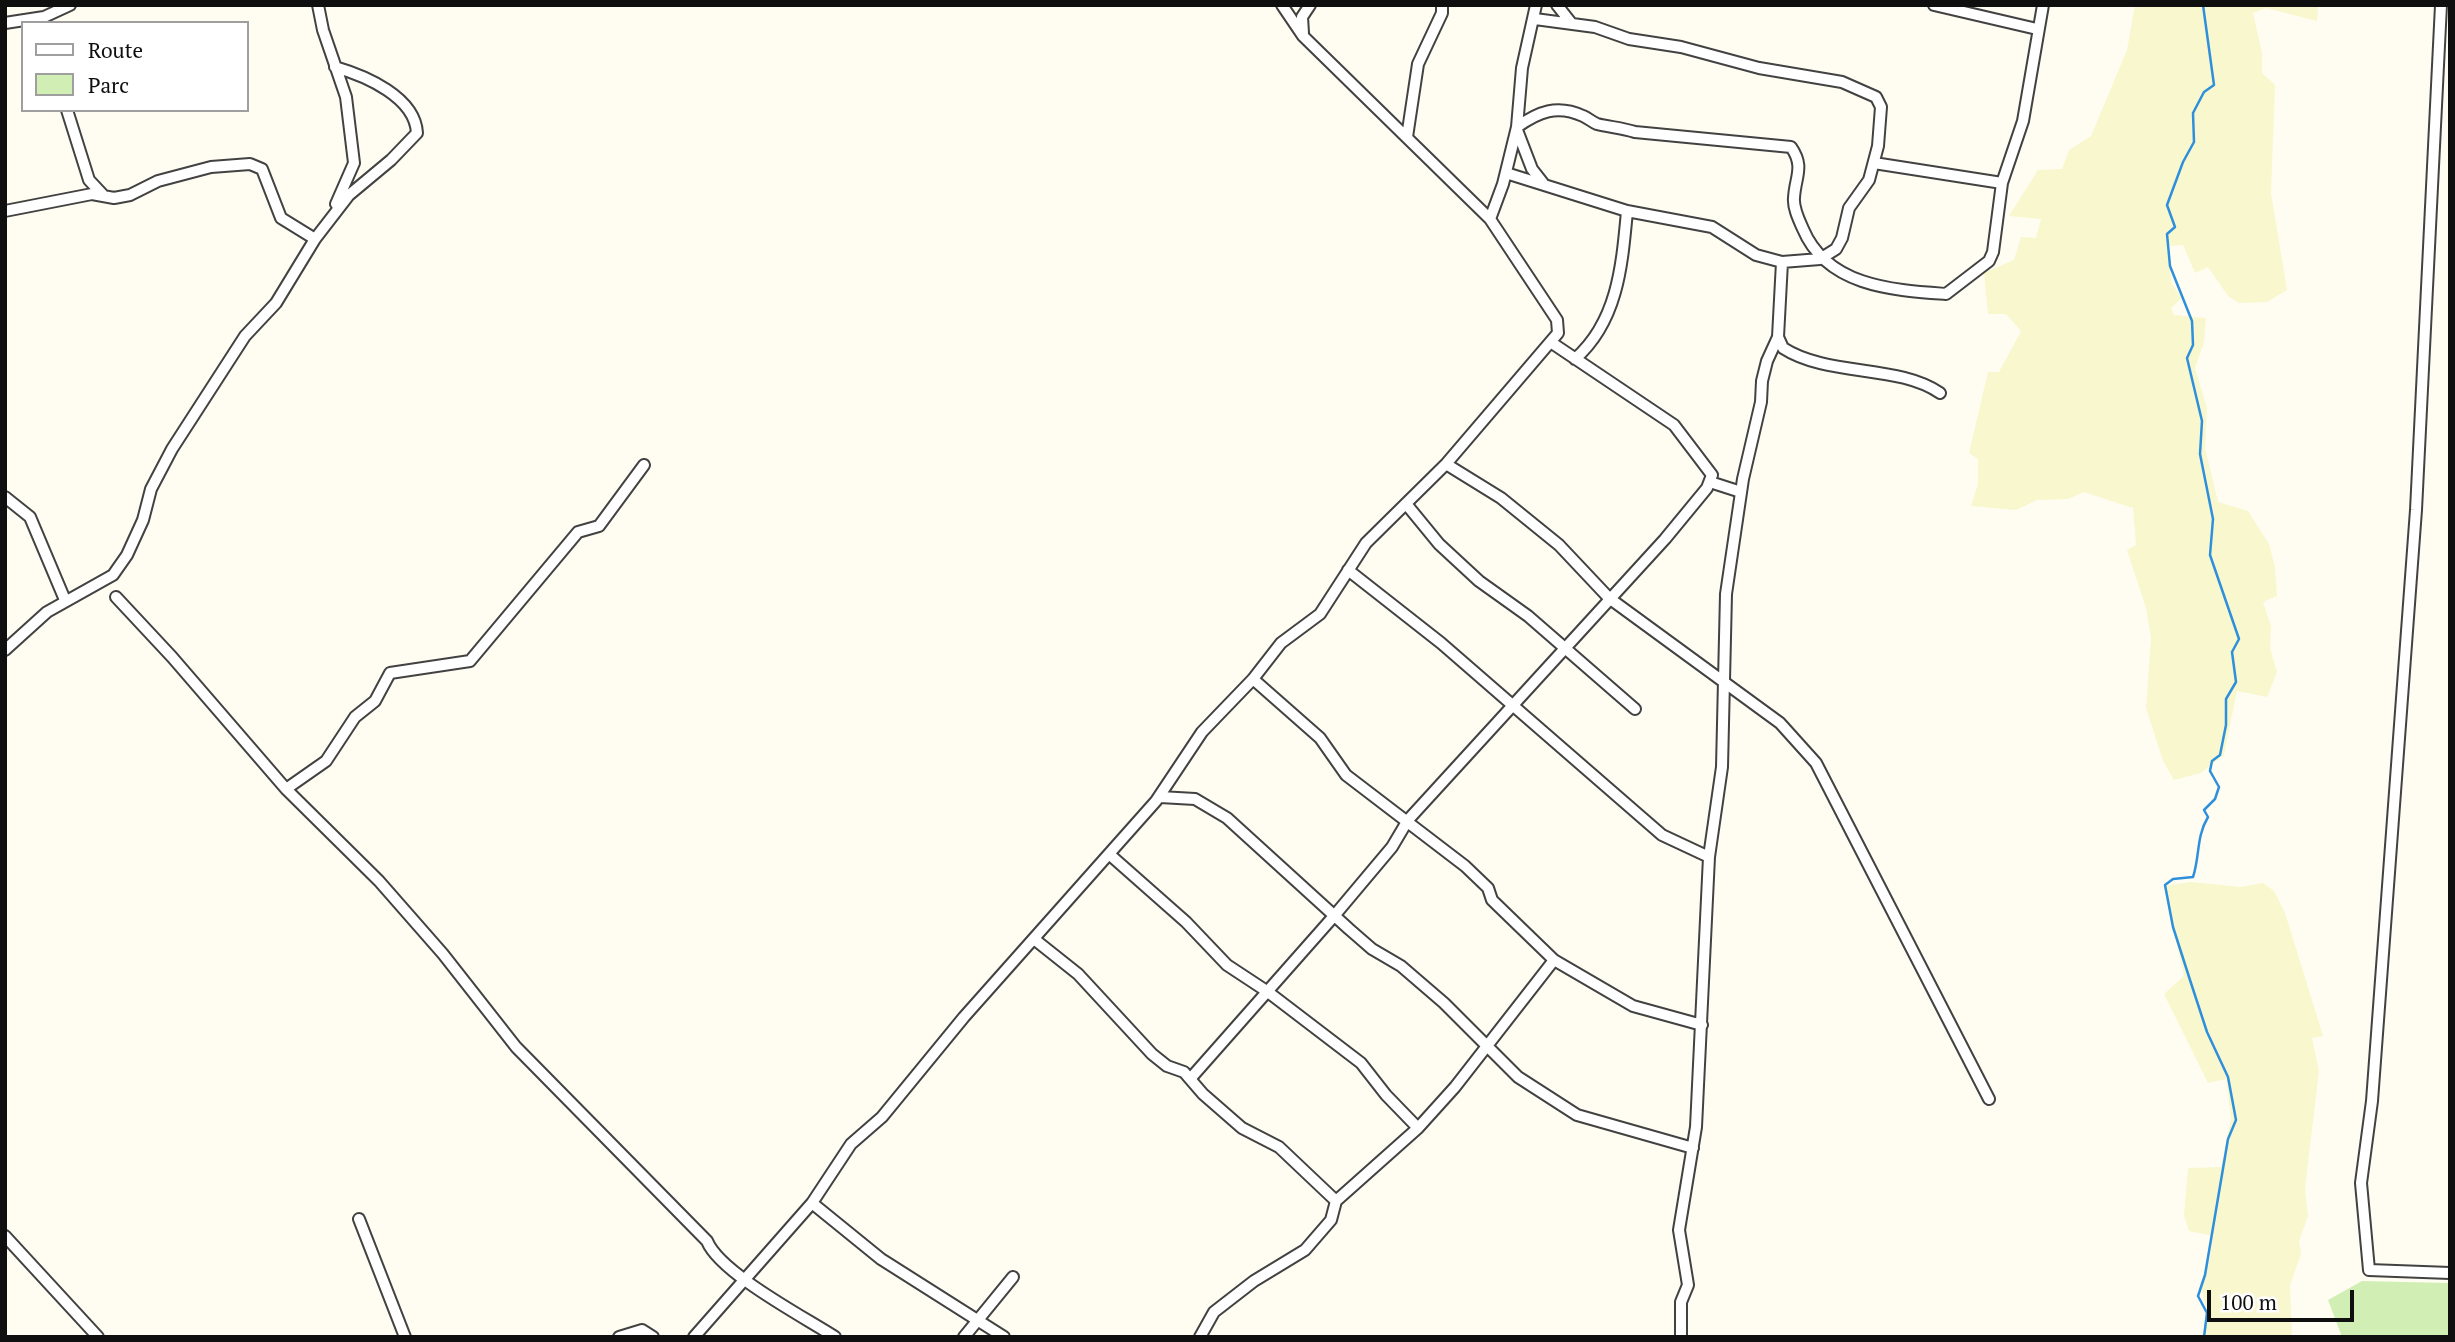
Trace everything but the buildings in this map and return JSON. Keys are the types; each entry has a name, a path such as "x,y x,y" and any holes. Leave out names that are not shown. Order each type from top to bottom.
{"street":[{"path":"5,23 48,14 70,5"},
{"path":"318,5 346,97 354,163 325,225"},
{"path":"694,1337 812,1203 851,1144 882,1117 1160,797 1202,732 1253,679 1281,643 1320,614 1366,543 1446,464 1559,333 1556,320 1490,219 1303,36 1282,5"},
{"path":"1303,36 1302,16 1310,5"},
{"path":"1407,137 1418,64 1442,13 1442,5"},
{"path":"1490,219 1506,173 1517,127 1522,68 1536,5"},
{"path":"1557,5 1572,24"},
{"path":"1934,5 2037,29"},
{"path":"1517,127 1536,114 1557,108 1581,115 1598,124 1613,125 1635,132 1791,147 1798,157 1800,172 1794,200 1799,221 1810,246 1821,259 1868,286 1946,295 1989,261 1993,252 2002,183 2023,121 2043,5"},
{"path":"2441,5 2416,510 2372,1101 2361,1183 2369,1270 2450,1273"},
{"path":"1506,173 1626,211 1712,227 1756,255 1782,262 1821,259 1836,249 1842,238 1849,208 1865,187 1874,163 1881,107 1872,95 1831,79 1759,68 1681,47 1535,19"},
{"path":"5,650 28,627 65,600 113,575 132,543 151,489 172,449 245,336 276,303 315,239 349,195 391,160 417,133 416,120 406,105 362,75 335,67"},
{"path":"68,112 89,180 104,196"},
{"path":"1517,127 1521,147 1543,183"},
{"path":"1874,163 1909,167 1982,183 2002,183"},
{"path":"5,211 92,194 130,195 158,181 211,167 250,164 262,169 281,218 315,239"},
{"path":"1576,359 1590,346 1611,311 1623,256 1626,211"},
{"path":"1681,1337 1681,1302 1688,1285 1679,1230 1693,1149 1702,1025 1709,857 1722,768 1727,594 1741,492 1767,361 1778,337 1782,262"},
{"path":"1778,337 1783,348 1790,352 1863,373 1925,383 1940,393"},
{"path":"1190,1079 1334,916 1392,847 1408,820 1665,539 1710,482 1712,475 1674,425 1552,343"},
{"path":"1446,464 1501,498 1559,545 1609,598 1780,723 1816,763 1989,1099"},
{"path":"286,789 326,761 355,717 376,701 390,673 470,662 578,532 599,526 643,465"},
{"path":"1710,482 1741,492"},
{"path":"5,497 30,517 65,600"},
{"path":"1407,505 1439,544 1479,581 1528,616 1636,709"},
{"path":"1349,570 1441,643 1662,835 1709,857"},
{"path":"116,597 172,657 286,789 388,890 516,1047 658,1189 707,1241 710,1249 744,1280 835,1337"},
{"path":"1253,679 1320,738 1346,775 1408,820 1488,888 1492,900 1554,960 1633,1006 1702,1025"},
{"path":"1160,797 1195,799 1227,818 1372,949 1401,966 1488,1044 1518,1077 1577,1115 1693,1149"},
{"path":"1109,854 1186,922 1227,965 1268,992 1361,1063 1386,1096 1418,1128"},
{"path":"1034,939 1077,974 1152,1054 1167,1066 1184,1072 1242,1128 1279,1147 1336,1201"},
{"path":"1200,1337 1214,1312 1254,1281 1305,1250 1331,1220 1336,1201 1418,1128 1554,960"},
{"path":"812,1203 881,1259 1004,1337"},
{"path":"359,1219 405,1337"},
{"path":"5,1236 98,1337"},
{"path":"964,1337 1013,1277"},
{"path":"619,1337 642,1330 653,1337"}],"shaded area":[{"path":"2135,5 2318,5 2317,21 2266,8 2253,13 2262,53 2262,73 2275,85 2271,193 2287,290 2267,302 2239,303 2228,296 2208,267 2195,273 2183,245 2167,246 2172,284 2182,298 2171,308 2174,315 2206,318 2204,342 2195,368 2207,408 2205,448 2218,502 2248,511 2269,544 2275,567 2277,596 2263,602 2271,626 2270,648 2277,672 2267,697 2237,691 2224,755 2201,773 2174,780 2163,761 2146,708 2151,638 2146,608 2127,550 2136,545 2133,508 2084,492 2068,499 2037,500 2016,510 1971,506 1978,484 1978,459 1969,453 1988,372 1999,372 2021,331 2006,314 1988,314 1984,273 2014,260 2021,237 2036,238 2041,219 2009,216 2038,170 2062,169 2069,150 2091,136 2127,50"},
{"path":"2191,882 2241,887 2263,883 2274,891 2285,913 2323,1036 2312,1038 2319,1071 2305,1188 2308,1216 2299,1241 2301,1254 2290,1285 2292,1337 2206,1337 2205,1324 2209,1319 2200,1284 2209,1262 2213,1236 2189,1231 2184,1215 2188,1168 2221,1167 2231,1119 2226,1079 2208,1083 2164,994 2184,976 2164,886"}],"green space":[{"path":"2362,1281 2450,1283 2450,1337 2342,1337 2328,1300"}],"waterway":[{"path":"2203,5 2214,85 2204,92 2193,113 2194,142 2183,162 2167,205 2175,227 2167,234 2170,266 2192,321 2193,345 2187,358 2202,421 2200,454 2213,519 2210,555 2239,639 2232,652 2236,682 2226,699 2226,725 2220,755 2212,761 2210,771 2219,787 2215,799 2204,810 2208,817 2204,824 2193,877 2173,879 2165,885 2173,927 2207,1032 2228,1077 2236,1120 2228,1139 2205,1275 2198,1296 2207,1313 2204,1337"}]}
